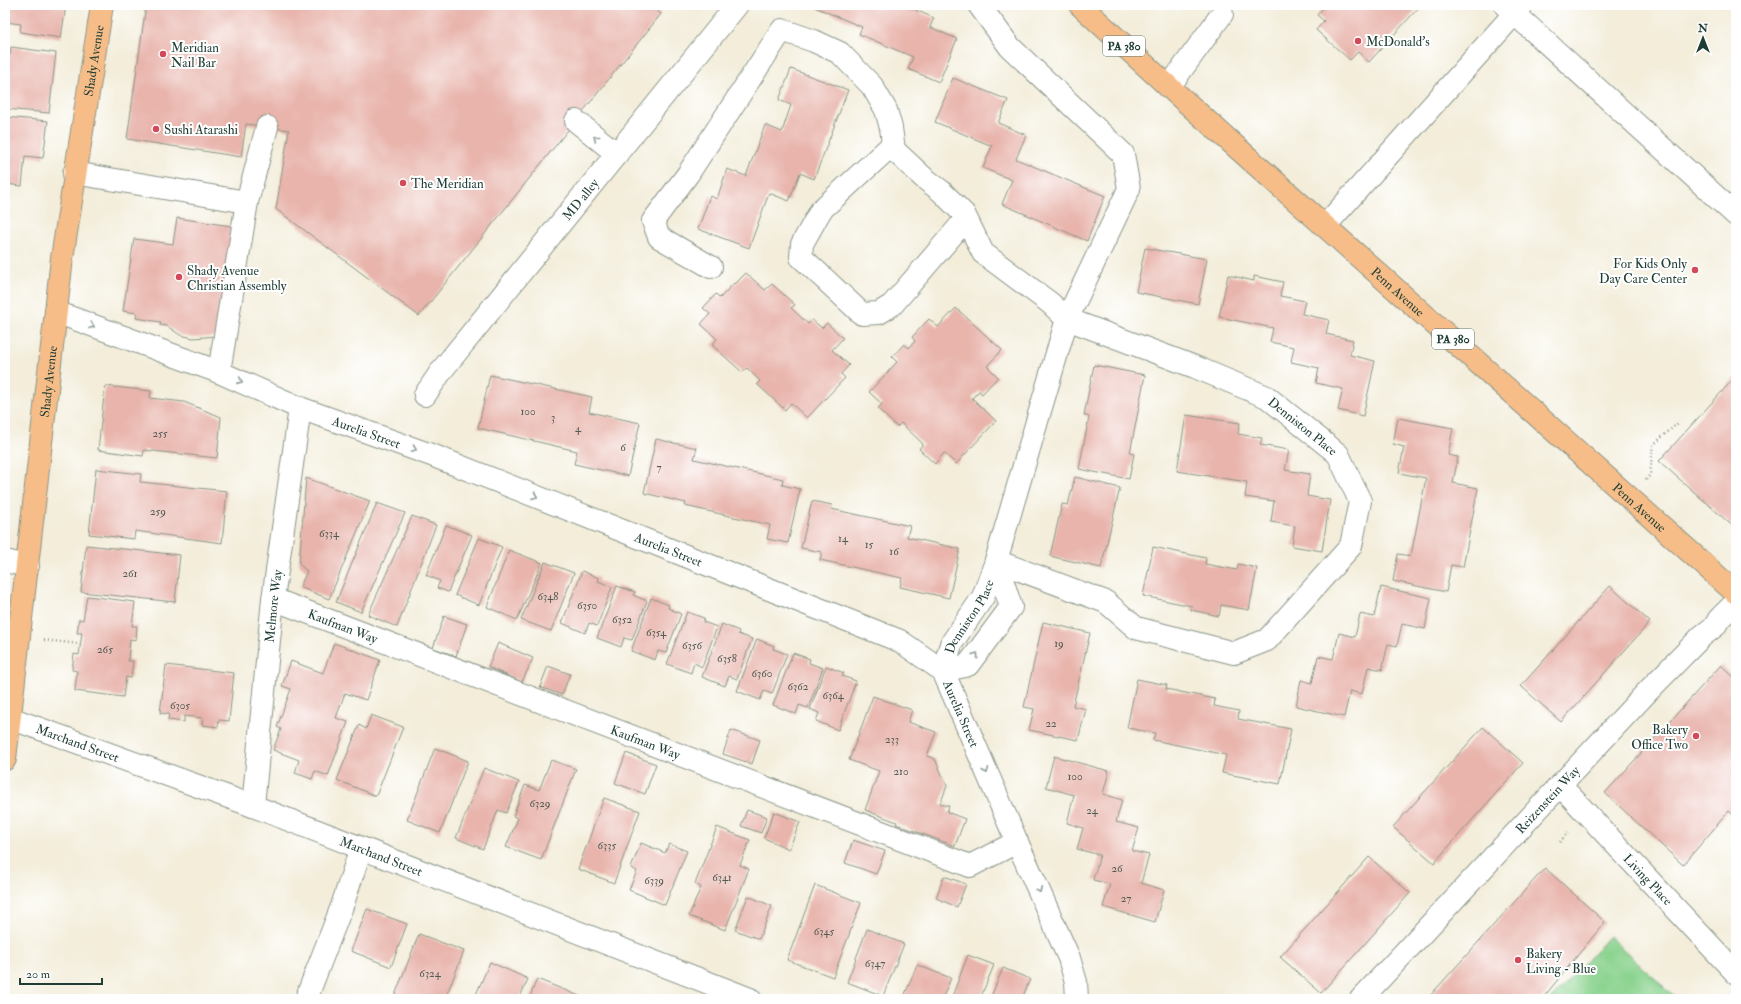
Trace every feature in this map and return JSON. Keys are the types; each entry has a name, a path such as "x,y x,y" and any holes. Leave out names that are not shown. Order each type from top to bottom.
{"main road":[{"name":"Shady Avenue","path":"5,759 56,312 74,173 102,5"},
{"name":"Penn Avenue","path":"1080,5 1168,87 1736,593"}],"street":[{"name":"MD alley","path":"425,395 442,370 737,5"},
{"path":"711,267 658,237 653,221 688,174 782,30 814,41 840,53 872,86 886,110 891,128 894,150 924,178 941,191 964,214 983,253 1050,303 1067,319 1129,189 1123,154 1010,47 979,5"},
{"path":"1325,226 1514,8 1736,215"},
{"path":"1168,87 1222,14"},
{"path":"576,121 617,154"},
{"path":"219,372 247,202 267,127"},
{"path":"893,144 821,210 802,244 801,257 862,314 879,313 892,305 966,219"},
{"path":"74,173 247,202"},
{"name":"Aurelia Street","path":"56,312 219,372 300,408 434,456 900,641 943,671 1069,958 1076,982 1077,999"},
{"name":"Denniston Place","path":"943,671 951,644 983,597 996,561 1067,319 1195,367 1267,397 1338,454 1360,501 1351,546 1267,640 1234,652 1136,628 1106,602 996,561"},
{"name":"Melmore Way","path":"253,806 273,599 300,408"},
{"path":"5,561 28,566"},
{"name":"Denniston Place","path":"943,671 968,665 1011,606 996,561"},
{"name":"Kaufman Way","path":"273,599 970,866 1017,842"},
{"name":"Reizenstein Way","path":"1361,999 1648,691 1702,636 1715,626 1718,619 1736,602"},
{"name":"Marchand Street","path":"10,718 253,806 750,999"},
{"name":"Living Place","path":"1560,785 1736,973"},
{"path":"306,999 342,906 361,848"}],"path":[{"path":"1630,498 1650,475 1654,445 1678,423"},
{"path":"20,637 80,644"}],"green space":[{"path":"1609,936 1677,999 1551,999"}],"building":[{"path":"5,5 66,5 61,38 20,32 21,24 5,22"},
{"name":"The Meridian","path":"146,5 650,5 661,14 419,316 276,209 289,130 246,124 241,157 127,139"},
{"path":"810,5 904,5 934,18 930,27 957,39 939,82 908,69 913,57 859,34 862,27"},
{"name":"McDonald's","path":"1326,5 1421,5 1369,62 1358,52 1350,60 1316,30 1324,21 1317,15"},
{"path":"11,47 56,53 49,113 5,109 5,54 10,55"},
{"path":"791,69 848,90 814,179 800,173 789,201 769,193 749,248 698,229 710,196 717,199 727,169 746,176 765,125 782,132 791,105 779,100"},
{"path":"953,78 1008,100 998,123 1026,135 1016,159 1105,196 1087,241 1002,204 1012,180 983,168 992,146 935,122"},
{"path":"5,117 48,121 43,158 25,156 22,186 5,184"},
{"name":"Shady Avenue Christian Assembly","path":"177,218 238,227 217,336 193,338 180,335 167,326 160,325 161,322 136,318 137,313 123,311 134,239 173,244"},
{"path":"1145,248 1207,259 1198,304 1136,292"},
{"path":"746,273 765,290 772,284 795,305 791,308 808,324 812,320 822,328 827,323 843,338 832,350 849,365 841,374 845,378 807,418 791,403 785,410 757,384 760,381 747,368 742,372 712,345 717,339 701,324 710,314 703,308 716,294 720,298"},
{"path":"1228,275 1254,281 1254,276 1283,282 1280,296 1305,301 1302,314 1329,320 1326,334 1353,340 1350,355 1375,361 1363,416 1338,410 1343,389 1316,383 1319,368 1291,362 1294,347 1270,342 1273,328 1219,317"},
{"path":"956,308 1002,350 987,366 998,377 982,394 979,391 972,398 996,421 956,464 944,453 935,464 919,449 923,444 901,423 897,427 878,409 882,404 869,392 897,362 892,357 904,344 909,348 915,341 912,337 929,319 938,327"},
{"path":"1094,365 1145,375 1130,453 1134,454 1129,479 1079,469 1089,417 1084,415"},
{"path":"490,375 592,397 589,412 640,423 628,476 574,464 577,451 478,428"},
{"path":"1736,376 1736,529 1659,461"},
{"path":"105,386 151,391 150,398 184,402 221,417 217,458 144,450 143,456 98,450"},
{"path":"1186,415 1240,423 1238,434 1262,438 1260,445 1289,450 1285,470 1310,474 1307,496 1330,500 1322,551 1292,546 1295,526 1271,522 1274,501 1245,497 1247,482 1177,471"},
{"path":"1398,418 1453,428 1448,455 1458,457 1453,483 1478,488 1463,567 1451,565 1446,592 1393,581 1398,554 1411,556 1426,478 1399,473 1404,447 1393,444"},
{"path":"656,439 697,448 694,459 783,479 782,485 800,489 788,543 767,539 770,525 685,506 686,503 644,493"},
{"path":"96,469 141,474 140,482 227,491 222,543 135,531 134,539 89,534"},
{"path":"1075,477 1120,488 1101,568 1050,556 1062,504 1068,505"},
{"path":"306,478 370,501 329,599 300,587 307,571 299,564"},
{"path":"812,501 832,505 831,509 910,526 907,537 960,549 949,598 900,587 902,578 820,560 822,552 801,548"},
{"path":"377,503 405,513 361,612 336,602"},
{"path":"412,516 436,525 397,627 368,615"},
{"path":"446,525 472,535 448,592 437,588 440,581 426,575"},
{"path":"479,538 502,547 479,605 455,595"},
{"path":"86,545 180,555 175,602 81,592"},
{"path":"1153,547 1206,558 1205,564 1237,570 1238,564 1257,568 1249,610 1221,605 1219,616 1191,610 1192,606 1143,596"},
{"path":"509,550 542,563 517,620 487,607"},
{"path":"545,562 574,573 551,631 521,620"},
{"path":"582,571 599,578 598,581 612,587 597,626 589,623 585,633 562,623"},
{"path":"617,586 635,592 633,595 647,601 632,640 624,638 621,647 597,638"},
{"path":"1610,586 1650,622 1561,722 1521,686"},
{"path":"1381,587 1431,598 1425,629 1402,624 1397,646 1388,644 1382,670 1368,667 1362,694 1350,691 1344,717 1296,706 1301,680 1312,683 1318,656 1333,659 1339,633 1355,637 1360,614 1374,617"},
{"path":"87,596 135,602 132,626 137,626 136,640 130,639 128,661 133,661 131,678 126,677 123,697 75,691 77,671 72,670 74,654 79,655 82,633 77,633 79,619 83,620"},
{"path":"651,598 669,605 668,608 681,614 666,653 658,651 655,660 631,651"},
{"path":"687,612 704,618 703,622 717,627 702,667 694,663 691,673 667,664"},
{"path":"444,616 467,624 456,656 433,648"},
{"path":"1043,622 1090,633 1073,706 1086,709 1078,740 1029,730 1034,709 1024,707"},
{"path":"722,624 739,631 738,634 752,639 737,679 729,676 725,686 702,677"},
{"path":"757,639 774,646 773,649 787,654 772,694 764,691 760,700 737,691"},
{"path":"334,643 380,660 366,700 345,693 336,718 348,722 328,776 315,771 312,779 295,773 299,760 273,750 281,729 277,727 291,689 282,686 291,661 323,673"},
{"path":"498,643 533,658 522,682 488,667"},
{"path":"793,653 810,659 809,663 823,668 808,708 799,705 796,714 773,705"},
{"path":"166,665 234,673 229,721 219,720 218,727 202,725 203,718 184,716 184,722 168,720 169,714 160,713"},
{"name":"Bakery Office Two","path":"1721,665 1736,679 1736,817 1729,811 1683,865 1605,793"},
{"path":"548,666 570,674 562,695 540,687"},
{"path":"826,666 844,673 842,676 856,681 838,730 816,721 819,713 810,709"},
{"path":"1137,679 1167,685 1166,689 1215,699 1214,706 1239,711 1238,719 1291,729 1280,784 1222,773 1226,755 1153,740 1155,733 1127,728"},
{"path":"873,696 912,710 908,722 936,732 927,756 935,759 947,786 940,804 949,806 947,812 965,819 955,846 896,824 897,822 865,810 879,771 849,760"},
{"path":"371,715 403,727 376,796 337,780 359,725 366,729"},
{"path":"1483,727 1523,763 1434,863 1393,827"},
{"path":"731,730 760,740 752,764 723,754"},
{"path":"435,748 468,761 440,833 407,820"},
{"path":"626,753 656,764 645,794 615,783"},
{"path":"1054,756 1109,771 1103,794 1122,800 1116,822 1139,828 1132,851 1149,855 1141,883 1164,890 1155,922 1103,907 1110,884 1093,880 1100,855 1077,849 1083,828 1067,823 1074,795 1046,787"},
{"path":"551,760 576,769 541,860 506,847 518,818 513,816 525,785 539,790"},
{"path":"484,768 519,782 506,813 498,810 483,849 456,838"},
{"path":"604,798 640,811 614,883 578,869"},
{"path":"747,810 767,817 761,833 741,826"},
{"path":"774,812 800,822 789,849 764,838"},
{"path":"717,827 750,840 740,865 749,869 725,930 689,916 701,887 695,884"},
{"path":"853,840 885,851 876,874 845,863"},
{"path":"641,843 665,853 669,844 687,851 665,905 629,890 637,871 631,868"},
{"path":"1369,857 1410,893 1321,993 1280,957"},
{"name":"Bakery Living - Blue","path":"1545,868 1605,922 1542,999 1427,999"},
{"path":"944,876 966,884 957,907 936,898"},
{"path":"815,885 861,903 833,977 787,960"},
{"path":"748,896 772,906 759,939 735,930"},
{"path":"367,909 407,924 391,967 351,951"},
{"path":"867,929 904,944 883,996 847,982"},
{"path":"419,934 464,951 445,999 406,999 395,995"},
{"path":"968,955 994,965 980,999 951,999"},
{"path":"490,962 528,979 519,999 474,999"},
{"path":"917,965 951,978 942,999 903,999"},
{"path":"1003,968 1030,979 1023,996 1030,999 990,999"},
{"path":"537,979 587,999 529,999"}],"place":[{"name":"McDonald's","path":"1358,41"},
{"name":"Meridian Nail Bar","path":"163,54"},
{"name":"Sushi Atarashi","path":"156,129"},
{"name":"The Meridian","path":"403,183"},
{"name":"For Kids Only Day Care Center","path":"1695,270"},
{"name":"Shady Avenue Christian Assembly","path":"179,277"},
{"name":"Bakery Office Two","path":"1696,736"},
{"name":"Bakery Living - Blue","path":"1518,960"}]}
